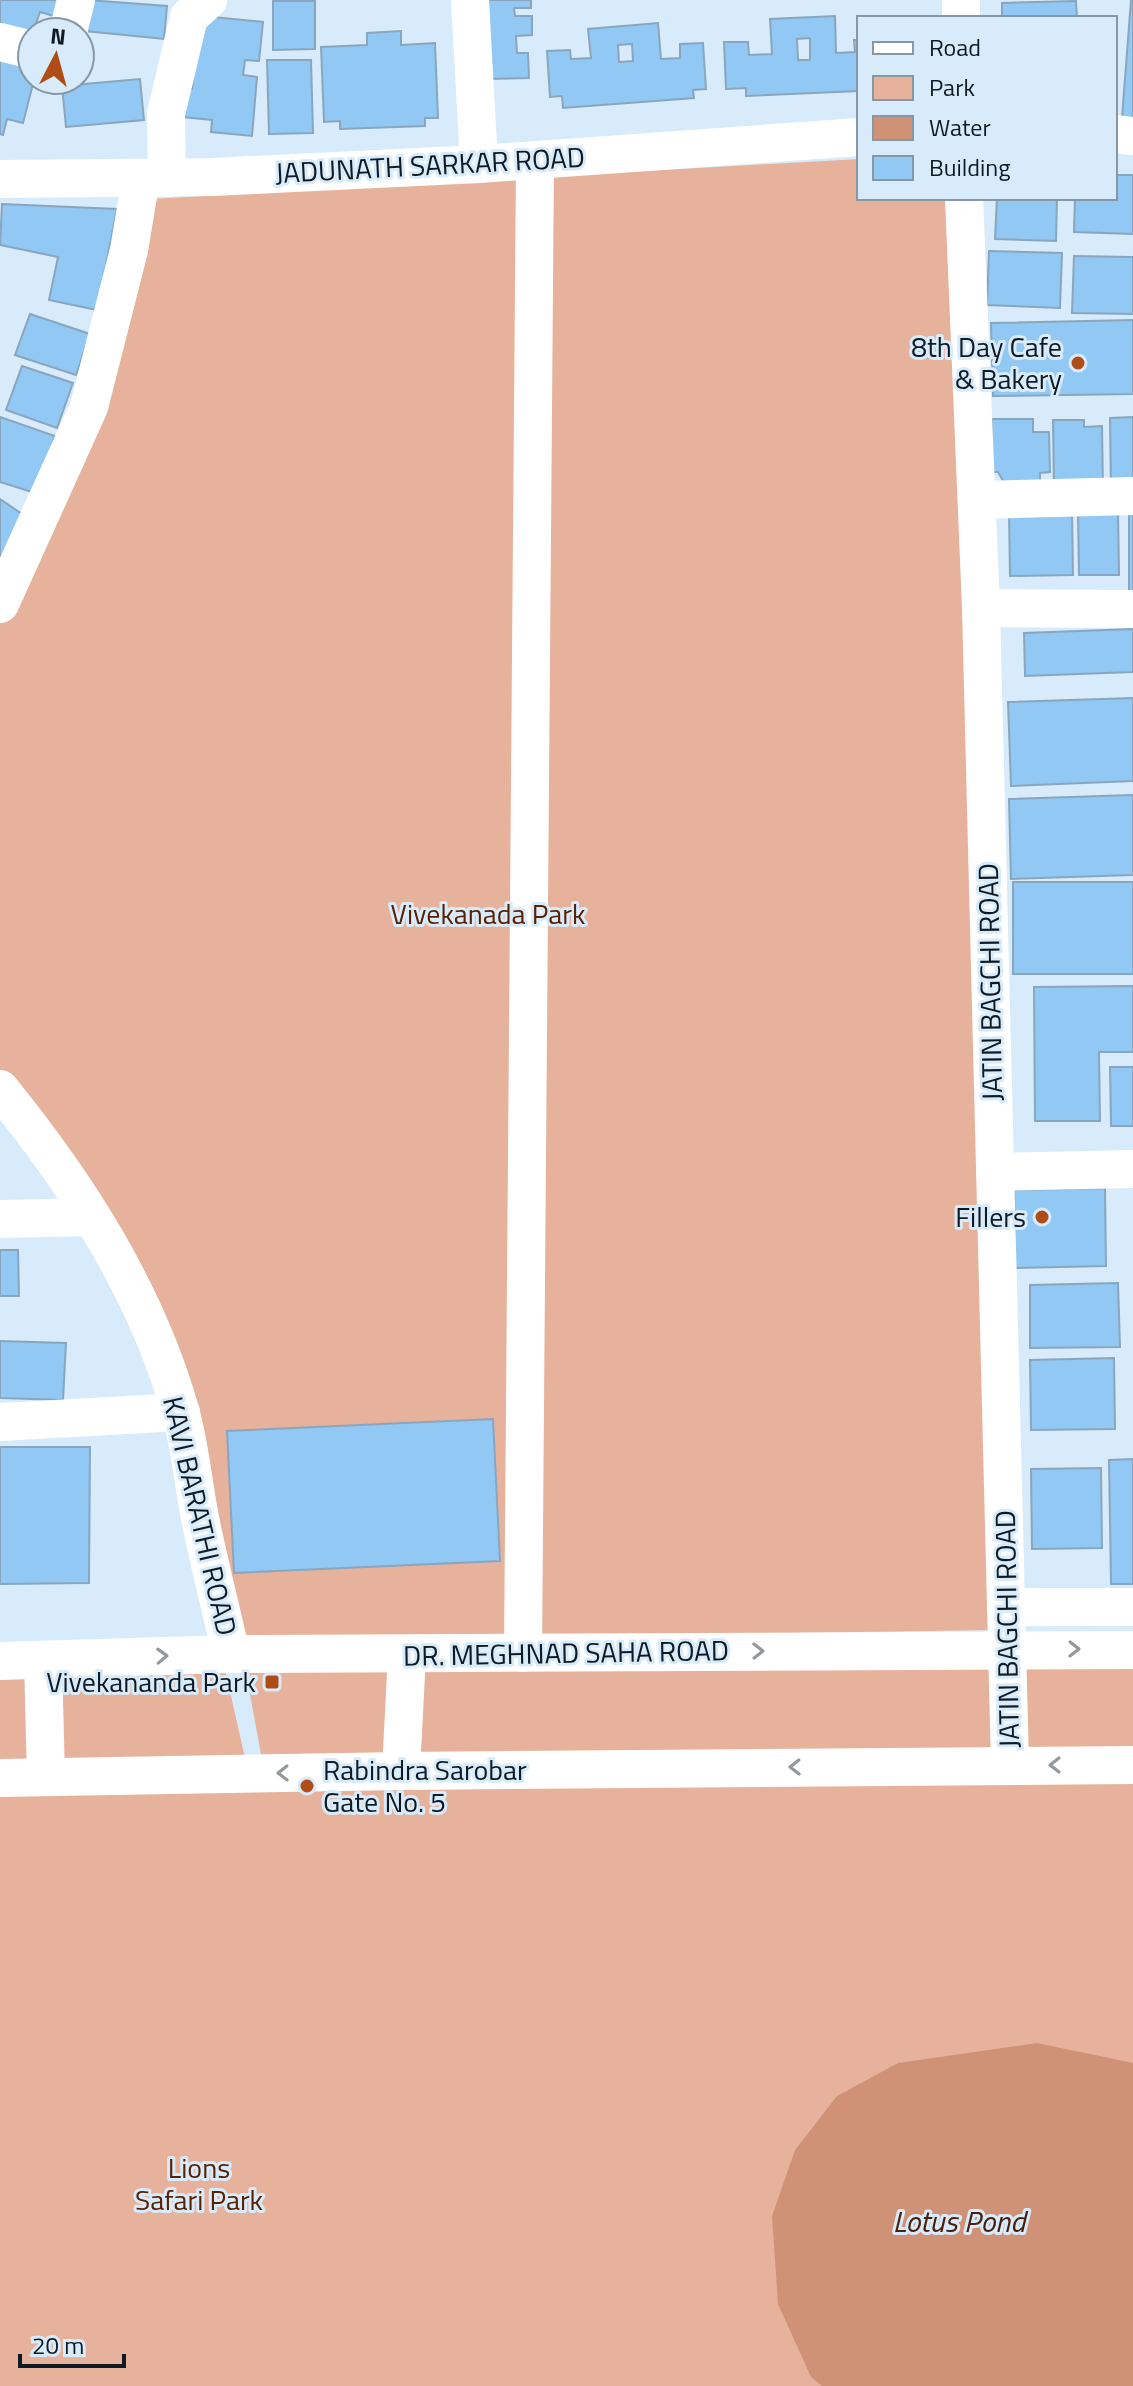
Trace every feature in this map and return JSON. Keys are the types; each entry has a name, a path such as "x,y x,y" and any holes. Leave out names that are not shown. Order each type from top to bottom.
{"street":[{"path":"2,592 89,407 129,250 154,178 189,17 208,0"},
{"path":"470,0 479,164"},
{"name":"JADUNATH SARKAR ROAD","path":"0,179 154,178 479,164 857,137"},
{"path":"523,1653 535,160"},
{"name":"JATIN BAGCHI ROAD","path":"964,200 981,608 1010,1765"},
{"path":"977,500 1133,496"},
{"path":"981,608 1133,609"},
{"name":"KAVI BARATHI ROAD","path":"0,1089 26,1121 92,1217 142,1304 181,1412 201,1522 231,1654"},
{"path":"995,1172 1133,1169"},
{"path":"0,1219 92,1217"},
{"path":"0,1422 181,1412"},
{"path":"1006,1607 1133,1607"},
{"name":"DR. MEGHNAD SAHA ROAD","path":"0,1661 231,1654 1007,1648 1133,1650"},
{"path":"401,1771 407,1654"},
{"path":"43,1660 46,1777"},
{"path":"0,1778 1133,1765"}],"green space":[{"name":"Vivekanada Park","path":"857,159 857,200 958,200 994,1630 240,1641 194,1411 0,1077 0,608 151,199"},
{"path":"997,1654 1001,1753 262,1760 244,1662"},
{"path":"1015,1659 1133,1660 1133,1754 1017,1753"},
{"path":"223,1660 245,1758 0,1765 0,1667"},
{"name":"Lions Safari Park","path":"1133,1777 1133,2386 0,2386 0,1782"}],"water":[{"name":"Lotus Pond","path":"1037,2043 1133,2063 1133,2386 822,2386 811,2377 778,2304 772,2216 795,2150 837,2096 898,2063"}],"building":[{"path":"0,0 59,0 54,16 40,12 39,16 16,16 16,32 0,32"},
{"path":"88,0 167,6 164,39 96,32 96,16 86,16"},
{"path":"477,0 531,0 531,8 514,8 515,16 532,16 532,35 516,36 517,53 528,53 529,78 488,79"},
{"path":"1131,0 1133,118 1122,118"},
{"path":"273,1 315,1 315,49 273,50"},
{"path":"1076,1 1077,16 1002,16 1002,3"},
{"path":"193,15 263,22 259,61 245,60 243,75 257,77 252,136 211,132 212,120 183,117 186,89 192,89"},
{"path":"835,16 836,53 855,52 854,40 857,40 857,91 746,96 746,88 726,89 724,42 748,42 749,55 772,54 770,19","holes":["810,38 810,60 798,60 797,39"]},
{"path":"658,23 661,59 680,58 680,44 703,43 706,89 693,90 694,98 563,108 562,96 550,97 547,51 570,50 571,59 591,58 588,29","holes":["632,44 633,61 619,62 618,45"]},
{"path":"401,31 401,45 435,43 438,118 425,118 425,126 340,129 340,121 324,122 321,47 367,45 367,33"},
{"path":"0,58 16,62 16,96 30,96 23,123 7,119 3,135 0,134"},
{"path":"267,60 311,60 313,133 269,134"},
{"path":"140,79 144,120 66,127 63,96 96,96 96,83"},
{"path":"1117,175 1133,175 1133,234 1074,232 1075,200 1117,200"},
{"path":"997,200 1057,200 1056,241 995,239"},
{"path":"2,204 117,209 97,310 49,300 58,257 0,245"},
{"path":"989,251 1062,253 1060,308 987,305"},
{"path":"1074,256 1133,257 1133,314 1072,313"},
{"path":"30,314 90,334 76,375 15,355"},
{"path":"1133,320 1133,394 993,396 991,323"},
{"path":"22,366 73,383 57,428 6,410"},
{"path":"0,417 55,436 35,493 0,482"},
{"path":"1133,417 1133,489 1111,489 1110,418"},
{"path":"992,419 1033,419 1033,432 1049,432 1050,472 1040,473 1040,493 1010,493 998,472 992,472"},
{"path":"1053,420 1084,420 1084,427 1102,426 1103,490 1054,490"},
{"path":"0,499 28,518 0,561"},
{"path":"1072,511 1073,575 1010,576 1009,512"},
{"path":"1078,511 1118,511 1119,575 1079,575"},
{"path":"1129,511 1133,511 1133,594 1129,594"},
{"path":"1133,629 1133,672 1025,676 1024,633"},
{"path":"1133,698 1133,781 1011,786 1008,702"},
{"path":"1133,795 1133,875 1011,879 1009,799"},
{"path":"1013,882 1133,882 1133,974 1013,974"},
{"path":"1133,986 1133,1052 1099,1052 1100,1121 1035,1121 1034,987"},
{"path":"1110,1067 1133,1067 1133,1126 1111,1126"},
{"path":"1105,1188 1106,1266 1015,1268 1014,1190"},
{"path":"0,1250 18,1250 19,1296 0,1296"},
{"path":"1118,1283 1120,1347 1030,1348 1030,1285"},
{"path":"0,1341 66,1343 63,1400 0,1398"},
{"path":"1114,1358 1115,1429 1031,1430 1030,1360"},
{"path":"493,1419 500,1561 234,1573 227,1431"},
{"path":"0,1447 90,1447 89,1583 0,1584"},
{"path":"1133,1459 1133,1584 1111,1584 1109,1460"},
{"path":"1101,1468 1102,1548 1032,1549 1031,1469"}],"place":[{"name":"8th Day Cafe & Bakery","path":"1078,363"},
{"name":"Fillers","path":"1042,1217"},
{"name":"Vivekananda Park","path":"272,1682"},
{"name":"Rabindra Sarobar Gate No. 5","path":"307,1786"}]}
